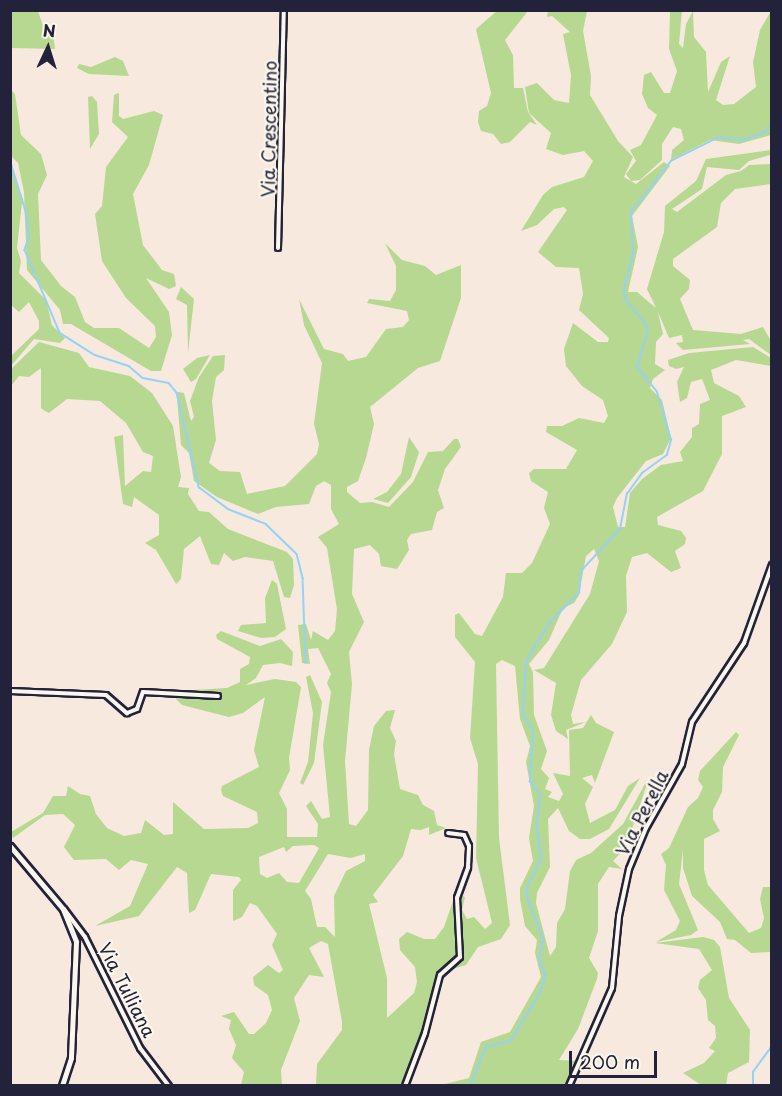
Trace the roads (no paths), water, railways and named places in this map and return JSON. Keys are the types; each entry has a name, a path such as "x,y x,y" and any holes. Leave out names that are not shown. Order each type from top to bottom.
{"main road":[{"path":"10,846 61,906 73,929 77,955 71,1058 62,1086"}],"street":[{"name":"Via Crescentino","path":"278,248 284,10"},
{"name":"Via Perella","path":"569,1086 612,988 627,874 646,828 682,764 692,722 744,643 771,565"},
{"path":"10,691 106,695 127,713 137,709 143,692 218,696"},
{"path":"405,1086 425,1033 439,977 460,957 457,898 469,864 469,844 463,834 448,833"},
{"name":"Via Tulliana","path":"61,906 83,934 140,1048 169,1086"}],"waterway":[{"path":"470,1086 486,1047 510,1041 540,993 545,975 539,959 543,940 527,897 527,888 541,859 537,827 540,794 530,782 533,731 523,715 526,661 550,622 579,593 581,571 620,529 627,494 642,473 667,455 671,440 657,392 637,367 647,335 646,324 625,300 624,288 633,255 631,212 671,161 719,137 743,140 763,133 772,124"},
{"path":"10,160 26,211 29,237 25,250 60,333 95,355 129,366 143,378 169,383 177,393 199,487 228,509 266,524 297,554 303,578 306,663"},
{"path":"753,1086 753,1072 772,1046"}]}
